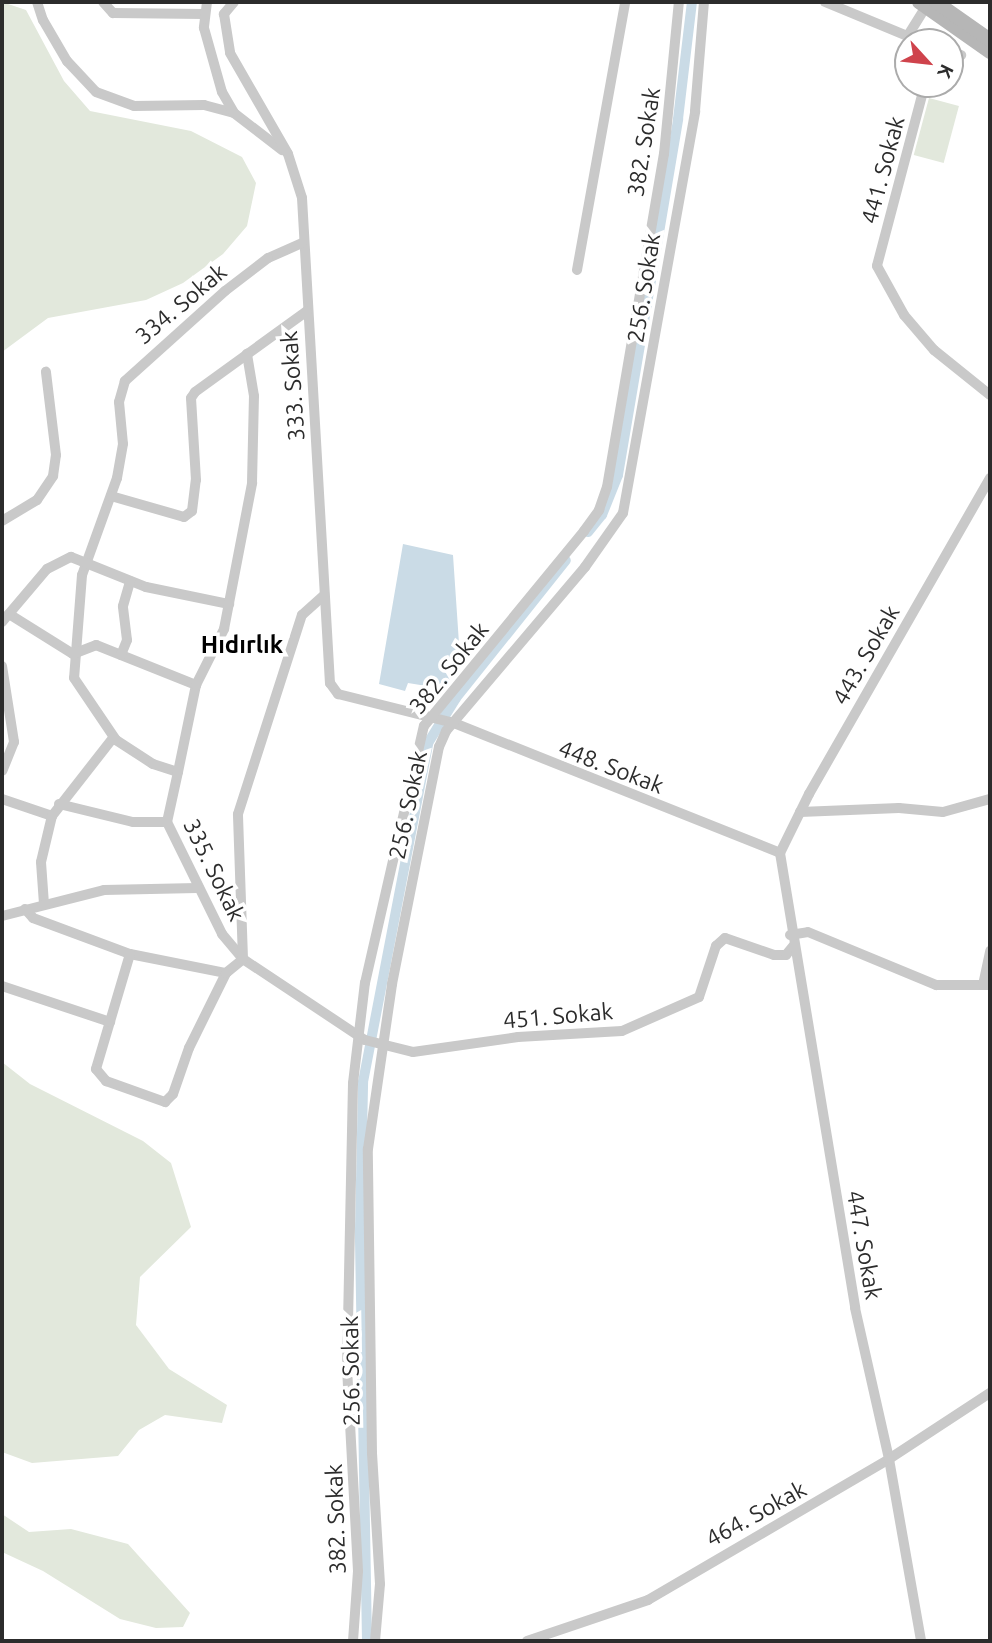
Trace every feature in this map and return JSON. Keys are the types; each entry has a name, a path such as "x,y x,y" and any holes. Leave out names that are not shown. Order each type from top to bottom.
{"main road":[{"path":"935,4 990,40"},
{"path":"935,4 990,52"}],"street":[{"path":"37,2 67,61 96,92 134,106 204,105 234,113"},
{"path":"103,2 113,13 204,14"},
{"path":"207,2 204,14 222,92 234,113 288,155"},
{"name":"333. Sokak","path":"234,2 224,14 230,53 288,155 302,198 302,243 330,682 338,694 431,718"},
{"path":"577,270 625,2"},
{"name":"382. Sokak","path":"353,1641 358,1571 347,1370 353,1083 362,1037 365,983 407,787 431,718 599,510 607,487 664,154 680,2"},
{"name":"256. Sokak","path":"375,1641 380,1584 372,1453 366,1178 380,1045 439,747 452,723 585,567 623,513 695,111 704,2"},
{"path":"825,2 894,31"},
{"path":"915,28 935,4"},
{"name":"441. Sokak","path":"921,98 877,266 904,316 934,350 990,395"},
{"name":"334. Sokak","path":"111,496 123,444 121,392 135,369 268,258 302,243"},
{"path":"178,772 153,764 113,738 74,677 73,654 87,561 111,496 184,517 192,511 196,480 191,398 307,312"},
{"name":"335. Sokak","path":"247,354 254,396 253,472 224,629 196,685 167,822 197,888 222,934 243,958 362,1037"},
{"path":"2,521 37,500 53,476 55,455 46,372"},
{"name":"443. Sokak","path":"780,853 800,812 990,478"},
{"path":"196,685 96,645 73,654 5,618 47,569 71,557 87,561 131,581 196,601 229,604"},
{"path":"121,655 127,640 123,606 131,581"},
{"path":"130,954 96,1069 99,1077 165,1102 173,1094 189,1048 226,973 243,958 244,886 238,814 302,615 324,595"},
{"path":"2,666 14,742 2,771"},
{"name":"448. Sokak","path":"431,718 452,723 780,853"},
{"path":"44,904 41,862 52,816 113,738"},
{"path":"2,799 52,816"},
{"path":"800,812 899,808 943,812 990,799"},
{"path":"59,804 133,822 167,822"},
{"name":"447. Sokak","path":"780,853 792,940 855,1308 889,1459 921,1641"},
{"path":"2,916 114,889 197,888"},
{"path":"25,909 33,918 130,954 226,973"},
{"path":"792,940 808,932 936,985 987,985 990,951"},
{"name":"451. Sokak","path":"362,1037 380,1045 412,1052 518,1037 622,1031 699,997 716,946 725,938 774,955 786,955 792,940"},
{"path":"2,986 110,1022"},
{"name":"464. Sokak","path":"527,1641 648,1601 698,1567 731,1553 889,1459 990,1393"}],"shaded area":[{"path":"2,2 26,10 64,81 90,111 191,131 242,157 256,183 247,226 223,254 183,283 146,300 48,318 2,352"},
{"path":"929,98 959,106 944,163 914,155"},
{"path":"2,1062 30,1084 143,1141 171,1163 191,1227 140,1277 136,1325 169,1369 227,1405 222,1423 165,1415 139,1430 118,1456 32,1463 2,1452"},
{"path":"2,1514 29,1532 71,1529 128,1544 190,1613 183,1627 156,1628 120,1619 43,1571 2,1552"}],"water":[{"path":"403,544 453,555 460,658 445,689 408,683 405,691 379,684"}],"waterway":[{"path":"588,532 602,515 618,475 678,119 692,2"},
{"path":"367,1641 360,1230 363,1082 428,743 456,698 566,560"}],"district":[{"name":"Hıdırlık","path":"242,645"}]}
